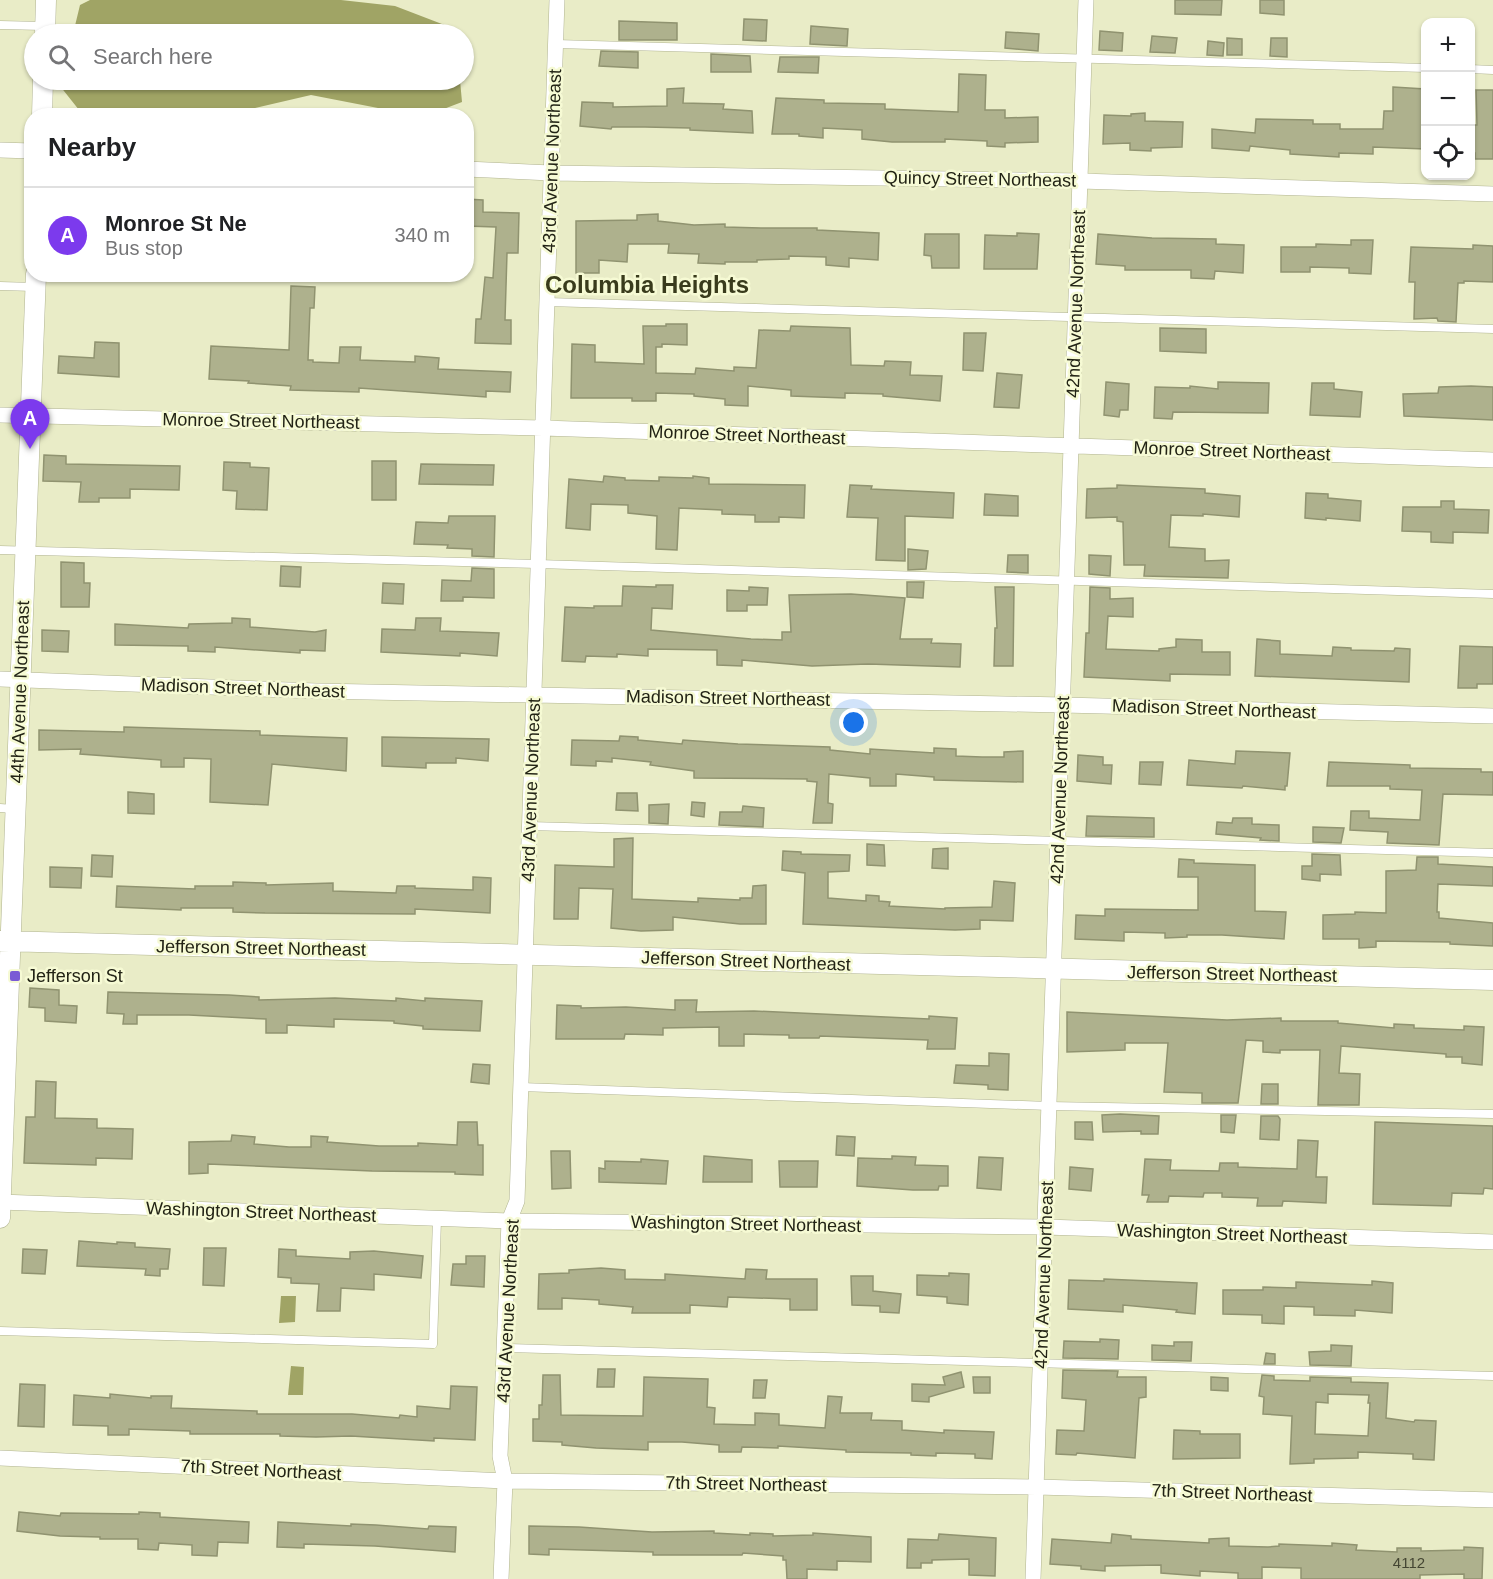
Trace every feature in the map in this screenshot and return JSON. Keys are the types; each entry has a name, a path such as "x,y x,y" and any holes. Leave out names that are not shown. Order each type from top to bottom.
{"street":[{"path":"45,24 46,0"},
{"name":"43rd Avenue Northeast","path":"501,1579 505,1481 500,1456 509,1221 517,1201 557,0"},
{"name":"42nd Avenue Northeast","path":"1033,1579 1086,0"},
{"path":"42,108 43,90"},
{"path":"0,150 24,151"},
{"name":"Quincy Street Northeast","path":"474,169 551,173 1080,181 1493,194"},
{"name":"44th Avenue Northeast","path":"0,1218 8,809 21,680 36,282"},
{"name":"Monroe Street Northeast","path":"0,415 543,428 1493,460"},
{"name":"Madison Street Northeast","path":"0,679 316,691 1063,705 1493,716"},
{"name":"Jefferson Street Northeast","path":"5,942 1493,980"},
{"name":"Washington Street Northeast","path":"0,1202 509,1221 1045,1227 1493,1242"},
{"name":"7th Street Northeast","path":"0,1458 505,1481 1036,1487 1493,1500"}],"lane":[{"path":"0,25 24,28"},
{"path":"556,44 1421,68"},
{"path":"1475,69 1493,70"},
{"path":"0,286 29,282"},
{"path":"547,302 1493,329"},
{"path":"0,550 538,564 1493,594"},
{"path":"530,826 1493,853"},
{"path":"521,1087 1049,1106 1493,1114"},
{"path":"0,1331 433,1344 437,1219"},
{"path":"504,1348 1493,1376"}],"shaded area":[{"path":"90,0 341,0 395,6 442,24 75,24 80,5"},
{"path":"63,90 461,90 462,102 446,108 378,108 311,95 255,108 77,108"},
{"path":"281,1296 296,1296 295,1322 279,1323"},
{"path":"291,1366 304,1367 303,1395 288,1395"}],"building":[{"path":"1175,0 1222,0 1221,15 1175,14"},
{"path":"1260,0 1284,0 1284,15 1260,13"},
{"path":"744,19 767,20 766,41 743,40"},
{"path":"619,21 677,23 677,40 619,40"},
{"path":"811,26 848,29 847,46 810,44"},
{"path":"1100,31 1123,33 1122,51 1099,50"},
{"path":"1006,32 1039,34 1038,51 1005,48"},
{"path":"1152,36 1177,38 1175,53 1150,52"},
{"path":"1227,38 1242,39 1242,55 1227,55"},
{"path":"1271,38 1287,38 1287,57 1270,56"},
{"path":"1208,41 1224,43 1223,56 1207,55"},
{"path":"601,51 638,52 638,68 599,66"},
{"path":"711,54 750,56 751,72 711,72"},
{"path":"780,57 819,57 818,73 778,72"},
{"path":"959,74 986,75 985,110 1005,110 1005,118 1038,117 1038,142 1005,143 1005,147 987,146 987,141 945,139 945,142 892,142 862,139 862,130 823,128 823,138 799,136 799,134 772,134 776,98 824,100 824,103 885,104 885,109 958,112"},
{"path":"1393,87 1421,89 1421,149 1373,147 1373,154 1339,153 1339,157 1290,154 1290,150 1250,146 1249,151 1212,148 1212,129 1255,133 1256,119 1313,120 1313,124 1340,124 1340,129 1383,129 1384,111 1393,111"},
{"path":"684,88 683,103 724,104 723,109 752,111 753,133 690,130 690,128 612,127 611,129 580,126 582,102 613,103 613,107 667,106 667,89"},
{"path":"1476,90 1493,90 1493,159 1475,159 1475,125 1477,125"},
{"path":"1145,113 1145,121 1183,122 1182,147 1151,148 1151,151 1130,150 1130,143 1103,144 1104,115 1131,116 1131,114"},
{"path":"474,199 483,200 483,212 519,213 518,253 507,253 505,320 511,320 511,344 475,343 476,319 481,319 485,277 493,278 496,227 474,226"},
{"path":"658,214 658,221 694,225 725,224 725,227 817,228 817,230 879,233 878,260 849,258 849,267 826,265 826,257 789,256 789,259 757,260 757,262 698,263 699,254 668,253 669,244 628,244 627,262 599,260 599,273 576,273 576,221 637,220 637,215"},
{"path":"1017,233 1039,234 1037,269 984,269 985,235 1017,236"},
{"path":"925,234 959,234 959,268 932,268 931,256 924,255"},
{"path":"1098,234 1216,239 1216,244 1244,245 1243,273 1215,271 1214,279 1191,278 1191,270 1125,270 1125,266 1096,264"},
{"path":"1351,240 1373,240 1371,274 1349,273 1349,268 1310,267 1310,272 1281,272 1281,247 1316,247 1316,244 1351,245"},
{"path":"1473,245 1493,246 1493,282 1464,281 1464,283 1458,283 1456,322 1438,321 1437,318 1414,319 1415,282 1409,282 1411,247 1473,249"},
{"path":"291,286 315,287 314,308 310,308 308,360 339,363 340,347 361,347 360,360 415,362 415,356 439,358 438,369 511,372 510,392 486,391 486,397 359,388 359,392 290,390 291,386 209,379 211,346 289,350"},
{"path":"666,324 687,324 687,345 662,344 662,347 656,347 656,373 695,374 696,368 734,371 734,367 756,368 759,330 790,331 791,326 850,328 851,365 884,366 885,361 911,362 910,375 942,376 940,401 883,396 883,394 845,393 845,398 791,396 791,390 748,386 748,406 725,405 725,399 694,396 694,394 656,393 656,401 632,401 632,398 571,398 572,344 595,345 595,362 644,364 643,326 666,326"},
{"path":"1160,328 1206,329 1206,353 1160,351"},
{"path":"964,333 986,333 983,371 963,370"},
{"path":"95,342 119,343 119,377 58,373 59,356 94,358"},
{"path":"997,373 1022,375 1019,408 994,407"},
{"path":"1106,382 1129,384 1128,410 1120,410 1119,417 1104,415"},
{"path":"1218,382 1269,383 1268,413 1173,412 1172,419 1154,418 1155,387 1190,388 1190,386 1218,389"},
{"path":"1312,383 1334,383 1334,389 1362,392 1360,417 1310,415"},
{"path":"1439,387 1493,387 1493,420 1404,416 1403,394 1438,393"},
{"path":"44,455 66,456 66,464 180,466 179,490 130,489 130,498 99,498 99,502 79,502 81,482 43,481"},
{"path":"372,461 396,461 396,500 372,500"},
{"path":"224,462 250,463 250,467 269,468 267,510 236,509 237,491 223,490"},
{"path":"421,464 494,465 493,485 419,484"},
{"path":"604,476 625,478 625,480 659,481 659,477 693,478 693,476 709,478 709,484 805,485 804,518 779,517 779,522 755,522 755,515 722,514 722,510 679,508 677,550 656,549 657,516 628,513 628,505 591,504 590,530 566,528 569,479 603,482"},
{"path":"850,485 872,486 871,489 954,493 953,518 905,516 905,561 876,560 878,518 847,517"},
{"path":"1117,485 1205,489 1205,493 1240,496 1239,517 1203,514 1203,516 1171,515 1169,547 1205,549 1205,561 1229,560 1228,578 1144,576 1145,565 1124,565 1123,522 1117,521 1117,517 1086,518 1087,489 1117,488"},
{"path":"1306,493 1328,494 1328,498 1361,501 1360,521 1305,518"},
{"path":"985,494 1018,496 1018,516 984,515"},
{"path":"1441,501 1454,501 1454,509 1489,510 1488,533 1453,532 1453,543 1431,542 1431,532 1402,531 1403,507 1441,507"},
{"path":"449,516 495,516 494,557 472,556 472,549 447,548 448,545 414,544 416,522 448,523"},
{"path":"908,549 928,551 926,569 908,570"},
{"path":"1008,555 1028,555 1028,573 1007,572"},
{"path":"1089,555 1111,556 1110,576 1089,574"},
{"path":"61,562 84,563 84,583 90,583 89,607 61,607"},
{"path":"281,566 301,567 300,587 280,586"},
{"path":"472,568 494,569 494,598 463,597 463,601 441,601 442,580 471,581"},
{"path":"907,582 924,582 923,598 907,597"},
{"path":"383,583 404,584 403,604 382,603"},
{"path":"656,585 673,585 672,609 652,608 651,630 751,639 782,640 782,632 791,632 789,595 851,594 905,598 900,639 932,639 931,643 961,644 960,667 868,664 812,666 742,660 742,666 717,665 717,650 648,649 648,656 617,654 617,657 586,656 585,662 562,661 565,607 622,606 623,586 656,587"},
{"path":"749,587 768,588 767,605 747,605 747,611 727,611 727,590 749,591"},
{"path":"995,587 1014,587 1013,666 994,666 995,628 997,628"},
{"path":"1090,587 1110,588 1110,599 1133,598 1133,617 1108,616 1106,649 1159,651 1159,649 1176,647 1176,639 1202,640 1202,652 1230,652 1230,675 1170,674 1170,681 1084,677 1086,633 1089,633"},
{"path":"232,618 250,619 250,627 315,632 326,630 325,651 300,650 300,653 215,647 215,652 188,651 188,646 115,645 115,624 188,628 189,624 232,623"},
{"path":"416,618 441,618 440,631 499,633 497,656 381,652 382,629 415,630"},
{"path":"42,630 69,631 68,652 42,651"},
{"path":"1257,639 1280,641 1280,654 1332,656 1333,647 1351,648 1351,650 1410,649 1409,682 1255,676"},
{"path":"1460,646 1493,647 1493,684 1477,684 1477,688 1458,688"},
{"path":"124,727 260,731 260,735 347,738 346,771 272,764 268,805 210,802 211,759 184,758 184,767 161,767 161,760 80,754 81,749 39,750 39,730 124,732"},
{"path":"620,736 682,744 683,740 830,747 830,750 870,754 870,749 934,753 934,748 956,749 956,756 1004,757 1004,752 1023,751 1023,782 934,780 934,777 896,774 896,786 870,786 870,778 829,774 828,803 833,804 832,823 813,823 817,782 807,781 807,779 694,778 694,771 650,765 651,762 612,758 612,762 596,761 596,766 571,765 572,740 619,741"},
{"path":"382,737 489,739 488,761 456,758 456,763 426,763 426,768 382,766"},
{"path":"1236,751 1290,753 1285,790 1243,786 1242,788 1187,785 1189,760 1235,764"},
{"path":"1078,755 1103,757 1103,765 1112,765 1111,784 1077,781"},
{"path":"1140,762 1163,762 1161,785 1139,784"},
{"path":"1329,762 1410,765 1410,768 1481,769 1481,772 1493,772 1493,795 1443,794 1439,845 1387,843 1388,832 1350,830 1351,811 1369,811 1369,818 1420,820 1422,790 1390,789 1390,786 1327,786"},
{"path":"128,792 154,794 154,814 128,813"},
{"path":"617,793 637,793 638,811 616,810"},
{"path":"692,802 705,803 704,817 691,815"},
{"path":"669,804 668,824 649,823 649,805"},
{"path":"743,806 764,808 763,827 719,825 720,812 742,812"},
{"path":"1087,816 1154,818 1154,837 1086,836"},
{"path":"1233,818 1252,818 1252,824 1279,825 1279,841 1216,834 1217,822 1232,823"},
{"path":"1313,827 1344,828 1341,843 1313,842"},
{"path":"633,838 632,899 698,902 698,898 740,900 740,898 752,898 753,886 766,885 766,924 740,924 673,917 673,930 641,931 611,928 613,889 579,888 578,919 554,919 555,865 614,867 614,839"},
{"path":"867,844 884,845 885,866 867,865"},
{"path":"948,848 948,869 932,868 933,849"},
{"path":"783,851 801,852 801,854 850,855 849,871 828,872 828,898 866,901 866,895 879,896 879,901 890,902 889,906 945,909 992,907 994,881 1015,883 1013,921 980,920 980,929 955,930 803,924 805,873 782,870"},
{"path":"1312,854 1340,855 1341,875 1320,874 1320,881 1302,879 1302,866 1312,866"},
{"path":"92,855 113,856 112,877 91,876"},
{"path":"1417,857 1438,857 1438,864 1493,867 1493,886 1438,884 1437,912 1439,912 1439,918 1493,923 1493,946 1450,944 1450,942 1376,941 1376,947 1359,948 1359,939 1323,939 1323,915 1355,914 1355,912 1386,913 1386,871 1416,870"},
{"path":"1179,859 1194,860 1194,863 1255,865 1255,911 1286,912 1284,939 1222,935 1187,935 1187,937 1165,938 1165,933 1124,932 1124,941 1075,939 1076,915 1105,916 1105,909 1198,910 1198,877 1178,877"},
{"path":"50,867 82,868 81,888 50,887"},
{"path":"473,877 491,878 490,913 415,909 415,914 265,913 233,912 233,908 181,908 181,910 116,907 117,886 195,889 195,886 233,886 233,882 266,883 266,885 333,883 333,891 396,893 397,886 473,890"},
{"path":"30,988 59,990 59,1005 77,1006 76,1023 45,1021 45,1008 29,1007"},
{"path":"108,992 229,995 259,997 259,1000 335,998 396,1001 396,998 425,1001 425,998 482,1001 480,1031 423,1029 423,1026 394,1023 394,1021 334,1019 334,1027 287,1025 287,1033 266,1033 266,1019 137,1015 137,1024 123,1024 124,1014 107,1013"},
{"path":"675,1000 697,1000 696,1012 754,1011 929,1019 929,1016 957,1018 955,1049 927,1049 928,1040 820,1036 819,1038 789,1038 789,1035 744,1034 744,1046 719,1046 719,1027 663,1028 663,1035 625,1034 624,1039 556,1039 557,1005 581,1006 581,1008 626,1007 675,1010"},
{"path":"1067,1012 1227,1020 1281,1018 1281,1021 1338,1021 1338,1023 1394,1028 1394,1024 1414,1025 1414,1028 1464,1030 1464,1026 1484,1027 1482,1065 1462,1063 1462,1057 1446,1057 1446,1054 1341,1046 1339,1073 1360,1074 1359,1105 1318,1105 1320,1050 1263,1052 1263,1041 1246,1040 1238,1103 1202,1103 1202,1093 1164,1092 1168,1043 1125,1043 1125,1050 1067,1052"},
{"path":"989,1053 1009,1054 1008,1090 988,1089 988,1085 954,1083 956,1065 989,1066"},
{"path":"473,1064 490,1065 489,1084 471,1082"},
{"path":"36,1081 56,1082 55,1118 97,1119 97,1128 133,1129 132,1159 96,1158 96,1165 24,1163 26,1117 35,1117"},
{"path":"1262,1084 1278,1084 1278,1104 1261,1104"},
{"path":"1102,1115 1159,1116 1158,1134 1141,1134 1141,1131 1103,1132"},
{"path":"1221,1115 1236,1115 1234,1133 1221,1132"},
{"path":"1261,1116 1278,1116 1280,1119 1279,1140 1260,1139"},
{"path":"458,1122 477,1122 478,1145 483,1145 483,1175 455,1174 455,1172 208,1164 208,1173 189,1174 189,1142 231,1141 232,1135 255,1137 254,1144 289,1147 311,1147 311,1136 328,1137 327,1142 379,1146 418,1146 418,1143 457,1145"},
{"path":"1075,1122 1092,1122 1093,1140 1075,1139"},
{"path":"1375,1122 1493,1126 1493,1189 1484,1188 1483,1194 1452,1193 1451,1206 1373,1204"},
{"path":"837,1136 855,1137 854,1156 836,1155"},
{"path":"1298,1140 1318,1141 1316,1177 1327,1177 1326,1203 1283,1201 1282,1206 1257,1206 1258,1198 1222,1197 1222,1193 1204,1193 1203,1197 1169,1196 1168,1202 1147,1202 1149,1195 1142,1195 1145,1159 1171,1160 1170,1170 1219,1171 1220,1163 1238,1163 1238,1167 1297,1169"},
{"path":"551,1151 570,1151 571,1188 552,1189"},
{"path":"704,1156 752,1160 752,1182 703,1182"},
{"path":"892,1156 916,1157 915,1165 948,1166 948,1186 939,1186 938,1190 913,1190 857,1186 858,1158 892,1159"},
{"path":"979,1157 1003,1158 1001,1190 977,1188"},
{"path":"641,1159 668,1161 666,1184 599,1182 599,1168 605,1169 605,1161 641,1162"},
{"path":"779,1161 818,1161 817,1187 780,1187"},
{"path":"1070,1167 1093,1169 1091,1191 1069,1189"},
{"path":"79,1241 135,1243 135,1247 170,1249 168,1269 160,1269 160,1276 145,1275 146,1269 77,1266"},
{"path":"204,1248 226,1248 224,1286 203,1285"},
{"path":"23,1249 47,1250 45,1274 22,1273"},
{"path":"279,1249 296,1250 296,1256 350,1259 350,1252 374,1251 423,1256 421,1278 374,1274 374,1290 341,1288 340,1311 317,1311 319,1284 291,1283 291,1278 278,1277"},
{"path":"466,1256 485,1256 484,1287 451,1285 453,1264 466,1264"},
{"path":"601,1268 625,1270 625,1279 665,1280 665,1274 745,1279 746,1269 767,1270 766,1279 817,1279 817,1310 790,1310 790,1299 728,1297 727,1307 690,1305 690,1313 632,1313 633,1307 599,1304 599,1300 562,1298 562,1309 538,1309 539,1274 569,1273 569,1270"},
{"path":"949,1273 969,1274 968,1305 947,1303 947,1297 917,1295 917,1275 949,1276"},
{"path":"851,1276 873,1276 873,1291 901,1294 899,1313 880,1312 880,1306 852,1305"},
{"path":"1104,1279 1197,1283 1195,1314 1123,1305 1123,1312 1068,1309 1069,1280 1104,1281"},
{"path":"1372,1281 1393,1283 1392,1313 1355,1310 1355,1316 1314,1315 1314,1307 1284,1306 1284,1324 1262,1323 1262,1315 1223,1314 1223,1290 1263,1290 1263,1287 1296,1288 1296,1282 1372,1285"},
{"path":"1100,1339 1119,1340 1118,1359 1063,1358 1064,1341 1100,1342"},
{"path":"1174,1342 1192,1342 1191,1361 1152,1360 1152,1345 1174,1346"},
{"path":"1331,1345 1352,1346 1351,1366 1310,1365 1309,1352 1331,1351"},
{"path":"1266,1353 1275,1354 1275,1364 1264,1364"},
{"path":"598,1369 615,1369 614,1387 597,1387"},
{"path":"1063,1370 1118,1371 1117,1377 1146,1377 1146,1397 1139,1398 1135,1458 1077,1453 1076,1455 1056,1454 1057,1430 1084,1431 1086,1400 1062,1398"},
{"path":"961,1372 964,1387 929,1397 929,1402 912,1401 912,1384 945,1385 943,1377"},
{"path":"543,1375 560,1375 561,1415 643,1416 644,1377 708,1379 707,1407 715,1408 714,1424 755,1425 755,1413 779,1414 779,1425 825,1428 828,1396 842,1397 840,1413 872,1413 871,1420 902,1421 902,1430 944,1433 944,1430 994,1432 992,1459 975,1458 975,1454 911,1455 911,1453 846,1452 846,1450 778,1446 778,1448 742,1447 741,1452 719,1452 719,1445 682,1442 648,1442 648,1450 596,1448 562,1445 562,1442 533,1441 533,1419 539,1419 539,1405 542,1405"},
{"path":"1262,1375 1274,1376 1274,1380 1310,1381 1310,1377 1351,1378 1351,1382 1388,1383 1386,1418 1414,1422 1415,1420 1436,1421 1434,1460 1413,1459 1413,1454 1358,1452 1358,1458 1314,1459 1314,1463 1290,1464 1292,1416 1263,1414 1264,1397 1259,1396","holes":["1328,1394 1369,1395 1368,1436 1315,1434 1316,1402 1328,1403"]},
{"path":"973,1377 990,1377 990,1393 974,1393"},
{"path":"1211,1377 1228,1378 1228,1391 1211,1390"},
{"path":"754,1380 767,1380 765,1398 753,1398"},
{"path":"20,1384 45,1385 44,1427 18,1426"},
{"path":"451,1386 477,1387 475,1440 434,1438 434,1441 351,1436 280,1436 280,1434 190,1434 190,1431 129,1429 129,1435 108,1435 108,1426 73,1425 74,1395 110,1398 110,1394 151,1398 151,1396 172,1396 171,1408 257,1411 257,1414 352,1414 399,1418 400,1415 417,1417 417,1406 450,1409"},
{"path":"1174,1430 1200,1431 1200,1434 1240,1434 1240,1458 1173,1459"},
{"path":"19,1512 60,1516 61,1513 139,1514 139,1512 160,1513 160,1517 249,1522 248,1543 218,1542 217,1556 192,1555 192,1545 159,1543 158,1550 138,1549 138,1539 100,1539 100,1537 60,1536 17,1531"},
{"path":"278,1522 428,1529 429,1526 456,1527 455,1552 304,1544 304,1548 277,1547"},
{"path":"529,1526 652,1532 714,1531 714,1533 750,1535 750,1533 773,1534 773,1536 813,1535 813,1533 871,1537 871,1562 837,1561 837,1570 807,1569 807,1579 787,1579 786,1560 783,1560 783,1556 743,1553 742,1555 653,1555 653,1552 549,1549 549,1555 529,1554"},
{"path":"939,1534 996,1538 995,1576 969,1575 969,1559 932,1560 932,1563 921,1563 921,1568 907,1568 908,1539 938,1540"},
{"path":"1112,1534 1131,1536 1131,1539 1209,1543 1209,1539 1229,1538 1229,1546 1268,1547 1279,1546 1279,1544 1332,1546 1332,1543 1357,1545 1356,1550 1397,1552 1397,1548 1421,1548 1421,1551 1464,1550 1464,1547 1483,1548 1482,1579 1464,1579 1464,1574 1420,1575 1420,1579 1301,1579 1301,1568 1262,1567 1262,1579 1238,1579 1238,1573 1200,1571 1200,1576 1161,1573 1161,1565 1105,1566 1105,1571 1081,1569 1081,1566 1050,1564 1052,1539 1111,1543"}],"place":[{"name":"Monroe St Ne","path":"30,449"},
{"name":"Jefferson St","path":"15,976"}],"district":[{"name":"Columbia Heights","path":"647,285"}]}
